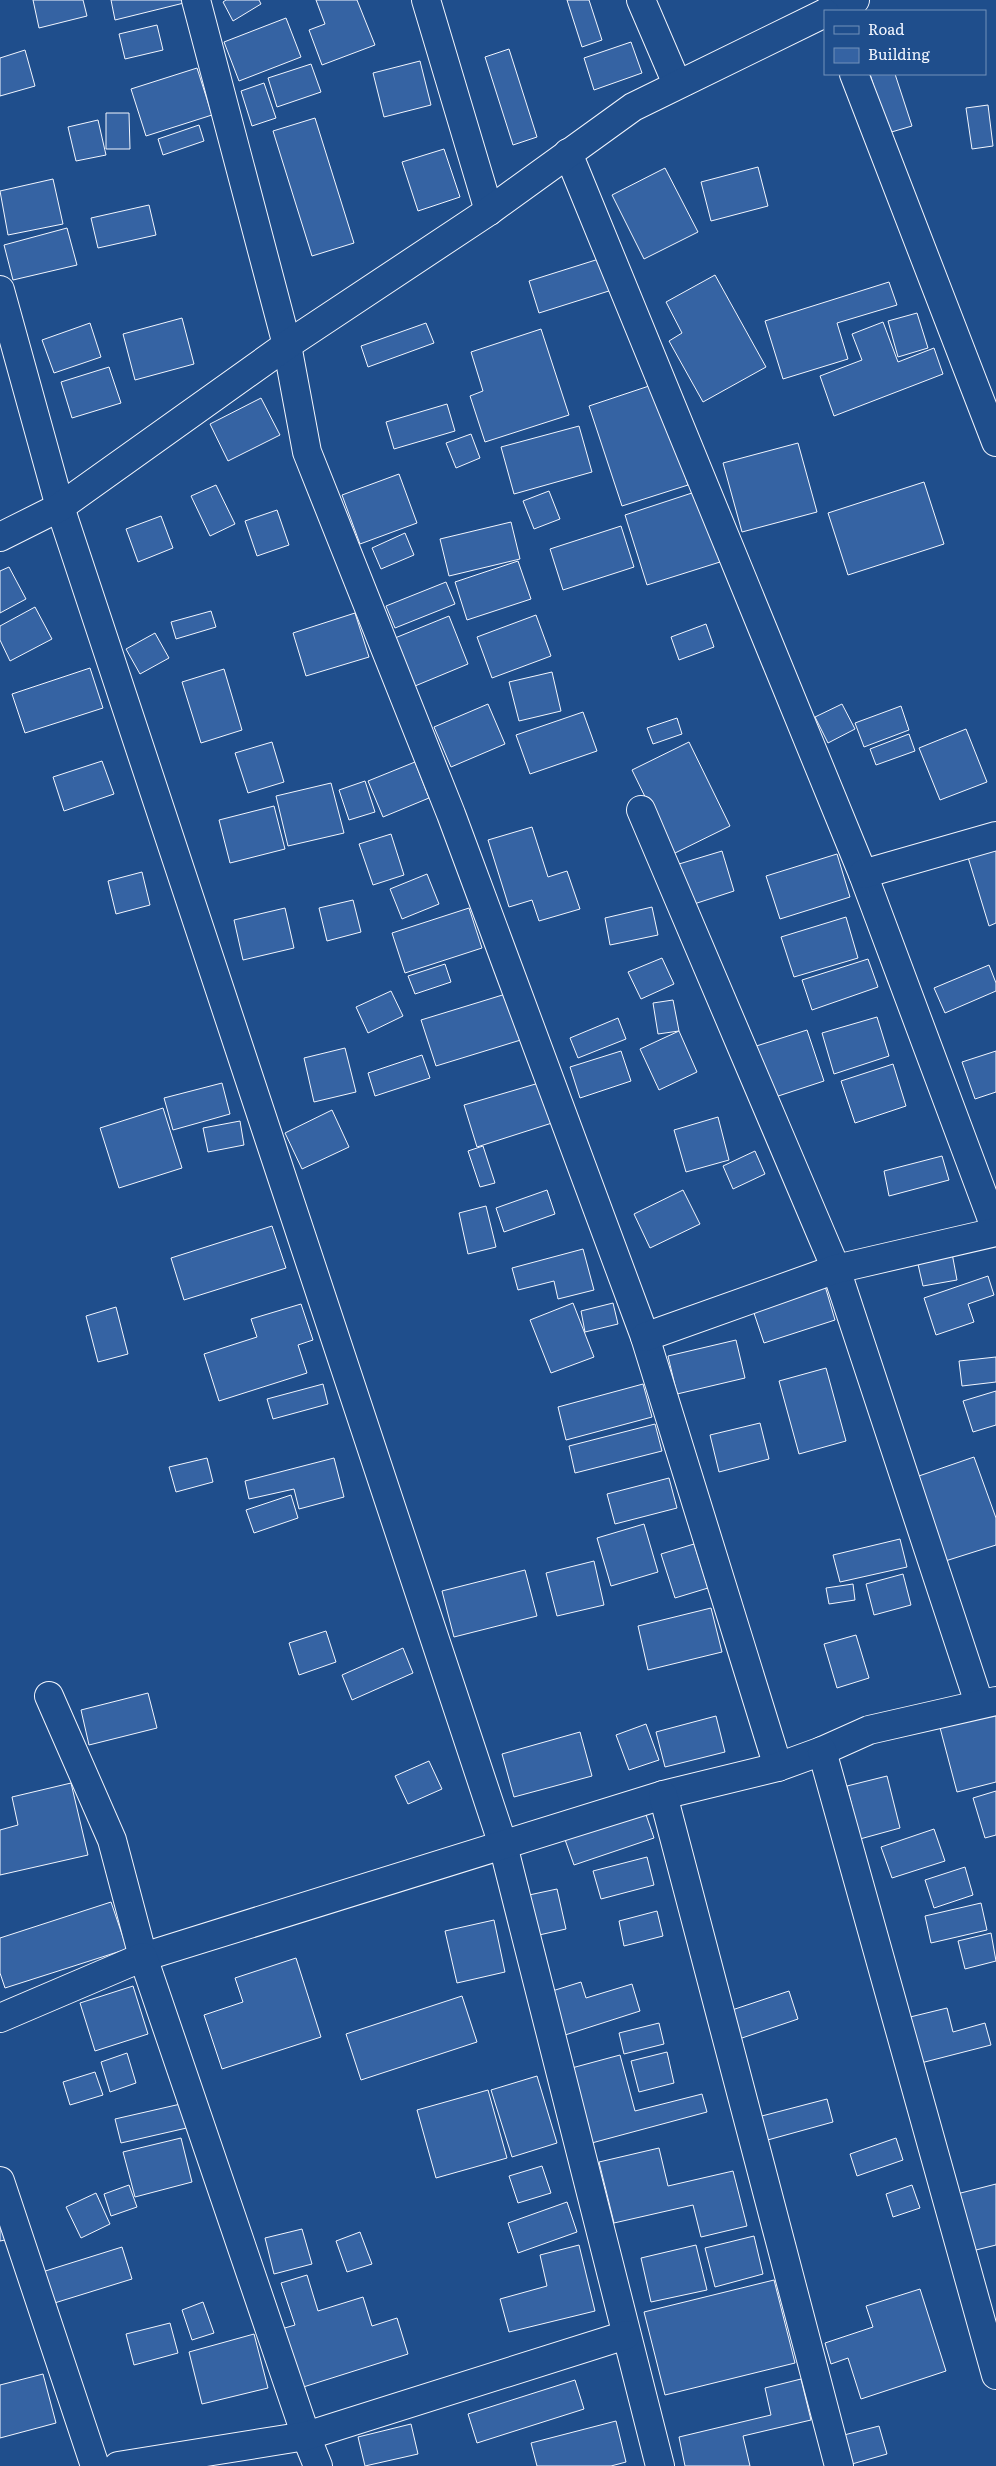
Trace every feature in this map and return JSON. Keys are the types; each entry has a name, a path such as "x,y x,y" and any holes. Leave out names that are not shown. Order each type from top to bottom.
{"street":[{"path":"196,0 287,345 307,452 451,814 645,1337 778,1767"},
{"path":"426,0 489,211"},
{"path":"641,0 678,84"},
{"path":"832,10 855,0"},
{"path":"0,537 60,507 287,345 489,211 634,107 824,14"},
{"path":"854,75 996,442"},
{"path":"568,153 863,874 996,1231 836,1269 645,1337"},
{"path":"0,290 60,507 503,1845 660,2466"},
{"path":"0,2018 143,1957 663,1795 778,1767 822,1751 869,1730 988,1702 836,1269 641,810"},
{"path":"863,874 996,836"},
{"path":"49,1696 112,1840 143,1957 306,2436 318,2466"},
{"path":"822,1751 996,2375"},
{"path":"663,1795 839,2466"},
{"path":"0,2181 95,2466"},
{"path":"118,2466 306,2436 626,2336"}],"building":[{"path":"33,0 83,0 87,16 39,28"},
{"path":"111,0 191,0 192,1 115,20"},
{"path":"226,0 259,0 261,4 233,21 223,2"},
{"path":"316,0 357,0 375,45 322,65 309,30 325,24"},
{"path":"567,0 589,0 602,40 582,47"},
{"path":"286,18 301,57 239,81 224,42"},
{"path":"157,25 163,50 125,59 119,34"},
{"path":"631,42 642,73 594,90 584,58"},
{"path":"509,49 537,137 513,145 485,57"},
{"path":"25,50 35,86 0,96 0,58"},
{"path":"420,61 431,105 384,117 373,73"},
{"path":"311,64 321,92 277,107 268,78"},
{"path":"197,68 212,115 146,136 131,89"},
{"path":"870,75 895,75 912,126 888,133"},
{"path":"264,83 276,118 252,126 241,91"},
{"path":"988,105 993,146 972,149 966,108"},
{"path":"106,113 129,113 130,149 106,149"},
{"path":"315,118 354,243 312,256 273,131"},
{"path":"98,120 106,155 76,161 68,127"},
{"path":"199,125 204,141 163,155 158,139"},
{"path":"444,149 460,197 418,211 402,162"},
{"path":"758,167 768,206 711,221 701,182"},
{"path":"665,168 698,232 644,259 612,195"},
{"path":"53,179 63,224 8,235 0,191"},
{"path":"149,205 156,235 98,248 91,218"},
{"path":"67,228 77,265 13,280 4,245"},
{"path":"602,258 612,290 539,313 529,281"},
{"path":"715,275 766,367 703,402 669,341 682,333 666,302"},
{"path":"889,282 897,305 837,323 848,359 783,379 765,321"},
{"path":"917,313 928,348 898,357 888,321"},
{"path":"182,318 194,364 135,380 123,334"},
{"path":"883,322 898,362 934,348 943,374 834,416 820,376 862,360 852,334"},
{"path":"90,323 101,357 54,373 42,340"},
{"path":"426,323 434,343 368,367 361,346"},
{"path":"541,329 569,415 485,442 470,396 483,391 471,352"},
{"path":"109,367 121,403 72,418 61,382"},
{"path":"655,384 688,485 622,506 589,406"},
{"path":"261,398 280,435 228,461 210,424"},
{"path":"447,404 455,431 394,449 386,422"},
{"path":"579,426 592,472 514,494 501,447"},
{"path":"471,434 480,458 456,468 446,443"},
{"path":"798,443 817,512 742,532 723,463"},
{"path":"399,474 417,523 360,544 342,495"},
{"path":"924,482 944,544 848,575 828,513"},
{"path":"216,485 235,524 210,536 191,496"},
{"path":"549,491 560,519 534,529 523,501"},
{"path":"698,491 720,562 647,585 625,515"},
{"path":"277,510 289,545 257,556 245,521"},
{"path":"161,516 173,548 138,562 126,529"},
{"path":"511,522 520,559 449,576 440,539"},
{"path":"621,526 634,567 563,590 550,549"},
{"path":"405,533 414,555 381,569 372,548"},
{"path":"518,561 531,599 467,620 455,582"},
{"path":"9,567 26,599 0,613 0,571"},
{"path":"446,582 455,604 395,628 386,606"},
{"path":"35,607 52,639 10,661 0,640 0,626"},
{"path":"211,611 216,627 176,639 171,622"},
{"path":"355,613 369,657 306,676 293,633"},
{"path":"536,615 551,656 492,678 477,637"},
{"path":"449,616 468,664 415,686 395,638"},
{"path":"706,624 714,647 679,660 671,637"},
{"path":"155,633 169,658 140,674 126,649"},
{"path":"90,668 103,708 25,733 12,694"},
{"path":"224,669 242,730 201,743 182,682"},
{"path":"552,672 561,711 519,721 509,682"},
{"path":"488,704 505,744 451,767 434,727"},
{"path":"842,704 855,729 828,743 815,717"},
{"path":"901,706 909,730 864,747 855,723"},
{"path":"583,712 597,751 530,774 516,735"},
{"path":"677,718 682,734 653,744 647,728"},
{"path":"966,729 987,782 940,800 919,748"},
{"path":"909,734 915,751 876,765 870,749"},
{"path":"272,742 284,782 248,793 235,753"},
{"path":"689,742 730,826 673,854 632,770"},
{"path":"102,761 114,794 64,811 53,777"},
{"path":"415,762 429,798 383,817 368,781"},
{"path":"365,781 375,812 349,820 339,790"},
{"path":"331,783 344,833 288,846 276,796"},
{"path":"274,806 285,849 230,863 219,820"},
{"path":"532,827 548,877 567,871 580,909 539,921 532,900 509,907 488,840"},
{"path":"391,834 404,875 373,885 359,844"},
{"path":"996,845 996,923 989,926 967,854"},
{"path":"722,851 734,891 691,905 679,864"},
{"path":"837,854 850,897 780,919 766,876"},
{"path":"142,872 150,905 116,914 108,881"},
{"path":"427,874 439,904 402,919 390,889"},
{"path":"353,900 361,932 327,941 319,908"},
{"path":"652,907 658,935 610,945 605,918"},
{"path":"285,908 294,948 243,960 234,920"},
{"path":"469,908 482,948 405,973 392,933"},
{"path":"846,917 858,958 794,977 781,937"},
{"path":"662,958 674,984 641,999 628,972"},
{"path":"868,959 878,987 812,1010 802,980"},
{"path":"445,964 451,982 415,994 408,976"},
{"path":"989,965 996,983 996,991 945,1013 934,988"},
{"path":"391,991 403,1016 368,1033 356,1007"},
{"path":"509,993 524,1039 436,1066 421,1020"},
{"path":"673,1000 679,1031 658,1034 653,1003"},
{"path":"877,1017 889,1056 834,1074 822,1033"},
{"path":"618,1018 626,1039 578,1058 570,1038"},
{"path":"807,1030 824,1081 766,1100 750,1048"},
{"path":"679,1031 697,1072 659,1090 640,1049"},
{"path":"345,1048 356,1092 314,1102 304,1058"},
{"path":"621,1051 631,1081 580,1098 570,1067"},
{"path":"996,1051 996,1092 975,1099 962,1062"},
{"path":"422,1055 430,1078 375,1096 368,1073"},
{"path":"893,1064 906,1106 855,1123 841,1081"},
{"path":"222,1083 230,1114 173,1130 164,1098"},
{"path":"539,1083 552,1123 477,1147 464,1105"},
{"path":"163,1108 182,1168 119,1188 100,1128"},
{"path":"332,1110 349,1147 302,1169 285,1133"},
{"path":"718,1117 729,1160 686,1172 674,1130"},
{"path":"240,1121 244,1145 208,1152 203,1128"},
{"path":"483,1146 495,1183 480,1187 468,1151"},
{"path":"755,1151 765,1174 733,1189 723,1166"},
{"path":"942,1156 949,1180 889,1196 884,1171"},
{"path":"547,1190 555,1214 504,1232 496,1208"},
{"path":"683,1190 700,1224 650,1248 634,1214"},
{"path":"486,1206 496,1247 468,1254 459,1213"},
{"path":"272,1226 286,1268 184,1300 171,1258"},
{"path":"583,1249 594,1290 558,1299 554,1281 518,1290 512,1268"},
{"path":"952,1253 957,1280 923,1286 917,1260"},
{"path":"988,1276 994,1295 968,1304 974,1322 936,1335 924,1298"},
{"path":"825,1286 835,1320 764,1343 753,1310"},
{"path":"573,1303 594,1357 551,1373 530,1320"},
{"path":"613,1303 618,1324 585,1332 581,1311"},
{"path":"301,1304 313,1340 298,1345 307,1373 219,1401 204,1354 257,1337 251,1319"},
{"path":"116,1307 128,1354 98,1362 86,1316"},
{"path":"736,1340 745,1378 677,1394 668,1356"},
{"path":"996,1357 996,1382 962,1386 959,1361"},
{"path":"826,1368 846,1441 799,1454 779,1381"},
{"path":"323,1384 328,1404 273,1419 267,1399"},
{"path":"643,1384 652,1417 566,1440 558,1407"},
{"path":"996,1391 996,1425 973,1432 963,1401"},
{"path":"760,1423 769,1459 719,1472 710,1435"},
{"path":"655,1424 662,1451 575,1473 569,1446"},
{"path":"974,1457 996,1518 996,1545 939,1563 913,1478"},
{"path":"207,1458 213,1482 176,1492 169,1467"},
{"path":"334,1458 344,1497 299,1509 294,1489 249,1499 245,1481"},
{"path":"669,1478 677,1508 615,1524 607,1494"},
{"path":"291,1495 298,1518 254,1533 246,1510"},
{"path":"644,1524 658,1572 611,1586 597,1538"},
{"path":"900,1539 907,1567 840,1582 833,1555"},
{"path":"694,1544 708,1588 675,1598 661,1554"},
{"path":"594,1561 604,1605 557,1616 546,1573"},
{"path":"525,1570 537,1616 454,1637 442,1591"},
{"path":"903,1574 911,1605 874,1615 866,1584"},
{"path":"853,1584 855,1600 829,1604 826,1588"},
{"path":"711,1608 722,1652 648,1670 638,1626"},
{"path":"326,1631 336,1662 299,1675 289,1643"},
{"path":"856,1635 869,1678 837,1688 824,1644"},
{"path":"403,1648 413,1673 352,1700 342,1675"},
{"path":"148,1693 157,1728 89,1745 81,1710"},
{"path":"996,1710 996,1782 957,1792 939,1724"},
{"path":"716,1716 725,1752 665,1767 656,1732"},
{"path":"646,1724 659,1760 629,1770 616,1735"},
{"path":"580,1732 592,1776 514,1797 502,1754"},
{"path":"429,1761 442,1789 408,1804 395,1776"},
{"path":"887,1776 900,1828 860,1839 847,1786"},
{"path":"71,1783 88,1855 0,1875 0,1830 18,1825 12,1797"},
{"path":"996,1791 996,1835 985,1838 973,1798"},
{"path":"643,1806 654,1838 574,1865 563,1834"},
{"path":"934,1829 945,1861 892,1878 881,1847"},
{"path":"647,1857 654,1885 601,1899 593,1871"},
{"path":"965,1867 973,1895 934,1908 925,1880"},
{"path":"557,1889 566,1929 539,1935 529,1895"},
{"path":"111,1902 127,1949 5,1988 0,1973 0,1938"},
{"path":"981,1903 987,1930 931,1943 925,1916"},
{"path":"657,1911 663,1936 624,1946 619,1921"},
{"path":"494,1920 505,1972 457,1983 445,1931"},
{"path":"991,1933 996,1961 965,1969 958,1941"},
{"path":"296,1958 321,2037 222,2069 204,2015 243,2002 235,1978"},
{"path":"581,1982 586,1998 632,1984 640,2011 562,2036 549,1992"},
{"path":"133,1986 148,2034 95,2051 80,2003"},
{"path":"789,1991 798,2019 739,2039 729,2011"},
{"path":"462,1996 477,2042 361,2080 346,2034"},
{"path":"947,2008 953,2032 985,2023 991,2045 917,2064 906,2018"},
{"path":"659,2023 664,2044 624,2054 619,2033"},
{"path":"667,2052 674,2083 639,2092 631,2061"},
{"path":"127,2053 136,2083 110,2092 101,2062"},
{"path":"620,2055 635,2111 702,2094 707,2112 588,2144 568,2069"},
{"path":"95,2072 103,2095 70,2105 63,2082"},
{"path":"537,2076 557,2143 512,2157 491,2090"},
{"path":"488,2090 507,2158 436,2178 417,2110"},
{"path":"827,2099 833,2122 764,2141 758,2117"},
{"path":"185,2103 191,2127 121,2143 115,2119"},
{"path":"181,2138 192,2182 135,2197 123,2152"},
{"path":"896,2138 903,2160 857,2176 850,2154"},
{"path":"659,2148 668,2186 733,2171 747,2226 701,2237 693,2205 614,2223 599,2162"},
{"path":"542,2166 551,2193 518,2203 509,2176"},
{"path":"996,2184 996,2245 964,2253 949,2196"},
{"path":"129,2185 137,2207 111,2216 104,2194"},
{"path":"912,2185 920,2208 893,2217 886,2194"},
{"path":"96,2193 110,2224 81,2238 66,2207"},
{"path":"567,2202 577,2232 518,2253 508,2223"},
{"path":"0,2224 5,2240 0,2241"},
{"path":"302,2229 312,2264 274,2274 265,2238"},
{"path":"360,2232 372,2264 347,2272 336,2241"},
{"path":"754,2236 763,2274 715,2287 705,2248"},
{"path":"579,2245 595,2311 509,2332 500,2299 547,2286 540,2255"},
{"path":"696,2245 707,2290 651,2302 641,2258"},
{"path":"122,2247 132,2279 48,2305 39,2273"},
{"path":"307,2275 318,2311 363,2297 372,2326 397,2318 408,2354 297,2389 278,2330 295,2325 281,2283"},
{"path":"774,2280 795,2363 665,2395 644,2312"},
{"path":"920,2289 946,2371 861,2399 848,2358 831,2364 825,2343 873,2327 866,2306"},
{"path":"203,2302 214,2333 192,2340 182,2310"},
{"path":"170,2323 178,2353 134,2365 126,2334"},
{"path":"254,2334 268,2388 202,2404 189,2352"},
{"path":"43,2374 56,2423 0,2438 0,2385"},
{"path":"801,2379 811,2420 743,2436 750,2466 685,2466 679,2437 771,2415 765,2388"},
{"path":"575,2380 584,2409 477,2443 468,2414"},
{"path":"616,2421 626,2462 611,2466 537,2466 531,2443"},
{"path":"411,2424 418,2454 365,2466 358,2437"},
{"path":"879,2426 887,2454 852,2464 844,2435"}]}
